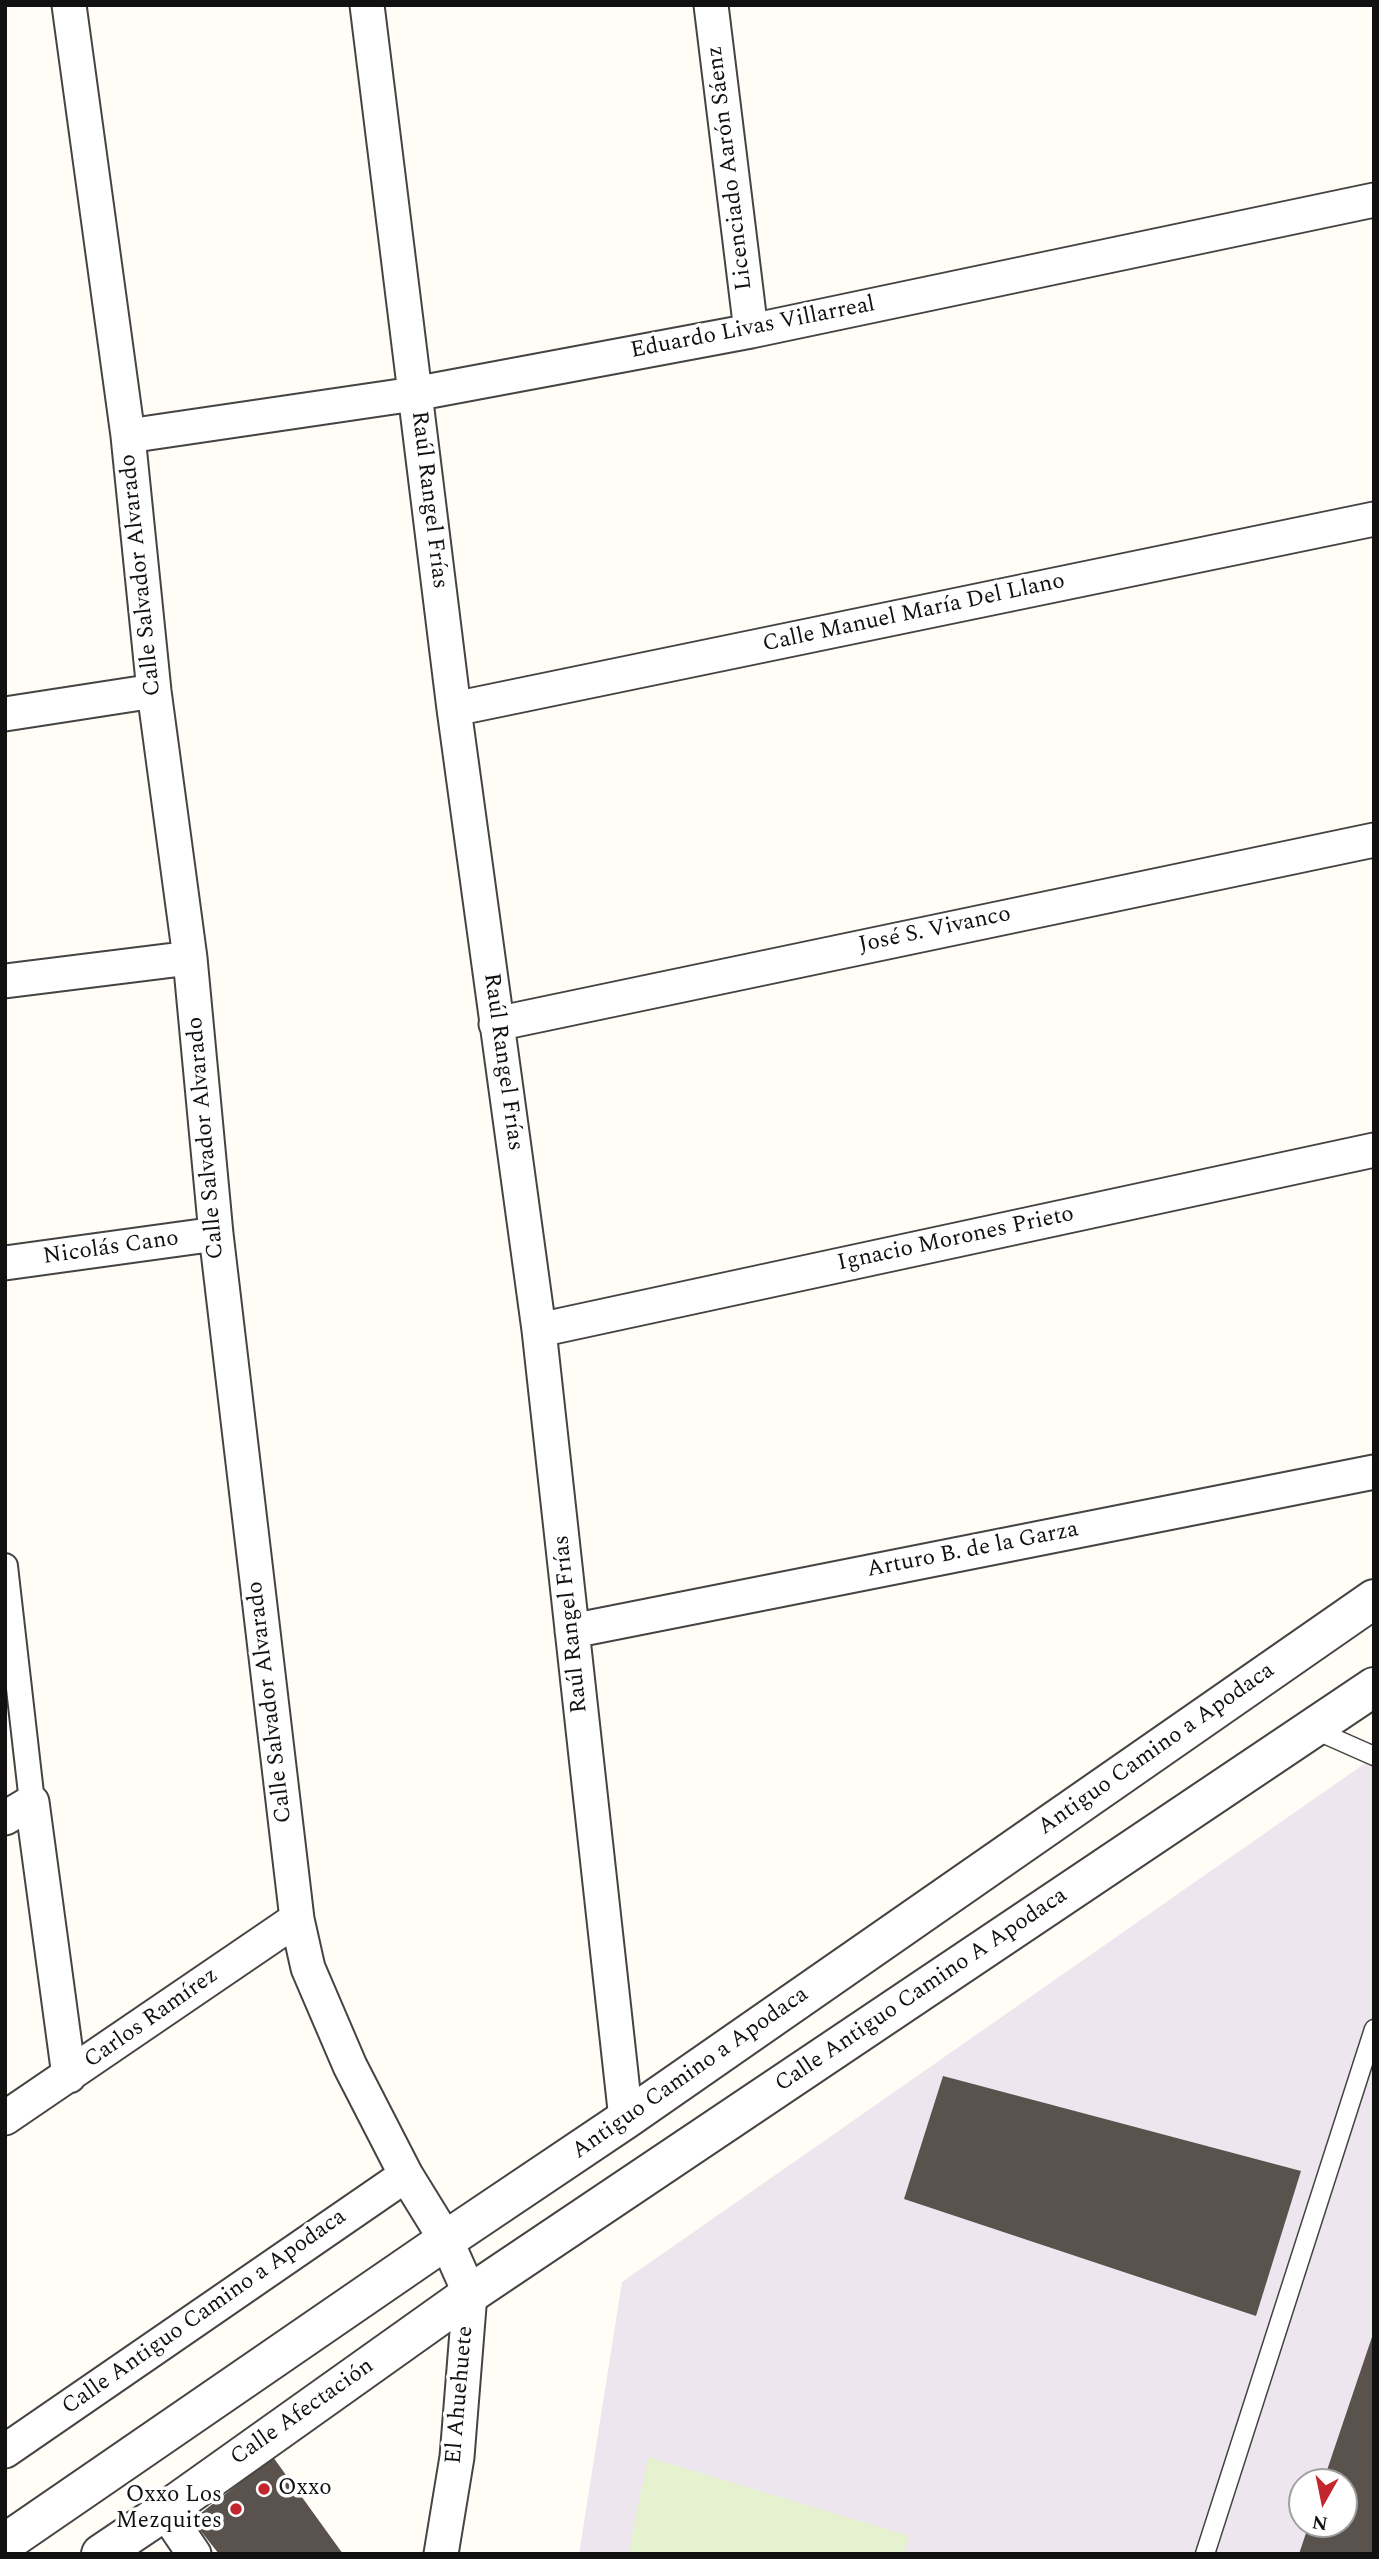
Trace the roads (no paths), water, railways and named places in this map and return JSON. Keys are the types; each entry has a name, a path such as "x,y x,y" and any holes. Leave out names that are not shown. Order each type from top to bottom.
{"street":[{"name":"Calle Salvador Alvarado","path":"69,5 128,436 153,691 190,958 216,1234 297,1919 308,1968 350,2066 405,2175 446,2240"},
{"name":"Raúl Rangel Frías","path":"367,5 454,709 539,1330 626,2119"},
{"name":"Licenciado Aarón Sáenz","path":"711,5 751,331"},
{"name":"Eduardo Livas Villarreal","path":"128,436 414,394 751,331 1374,200"},
{"name":"Calle Manuel María Del Llano","path":"454,709 1374,519"},
{"path":"5,714 153,691"},
{"name":"José S. Vivanco","path":"496,1024 1374,840"},
{"path":"5,981 190,958"},
{"name":"Ignacio Morones Prieto","path":"539,1330 1374,1150"},
{"name":"Nicolás Cano","path":"5,1263 216,1234"},
{"name":"Arturo B. de la Garza","path":"572,1631 1374,1472"},
{"path":"5,1566 19,1810 69,2076"},
{"name":"Antiguo Camino a Apodaca","path":"5,2543 626,2119 1374,1600"},
{"name":"Calle Antiguo Camino A Apodaca","path":"470,2294 1374,1687"},
{"name":"Carlos Ramírez","path":"5,2118 297,1919"},
{"name":"Calle Antiguo Camino a Apodaca","path":"5,2451 405,2175"},
{"name":"El Ahuehuete","path":"441,2554 457,2456 470,2294 446,2240"},
{"name":"Calle Afectación","path":"101,2554 470,2294"},
{"path":"165,2511 194,2554"}],"lane":[{"path":"1312,1729 1374,1756"},
{"path":"1205,2554 1374,2029"}],"place":[{"name":"Oxxo","path":"264,2489"},
{"name":"Oxxo Los Mezquites","path":"236,2509"}]}
